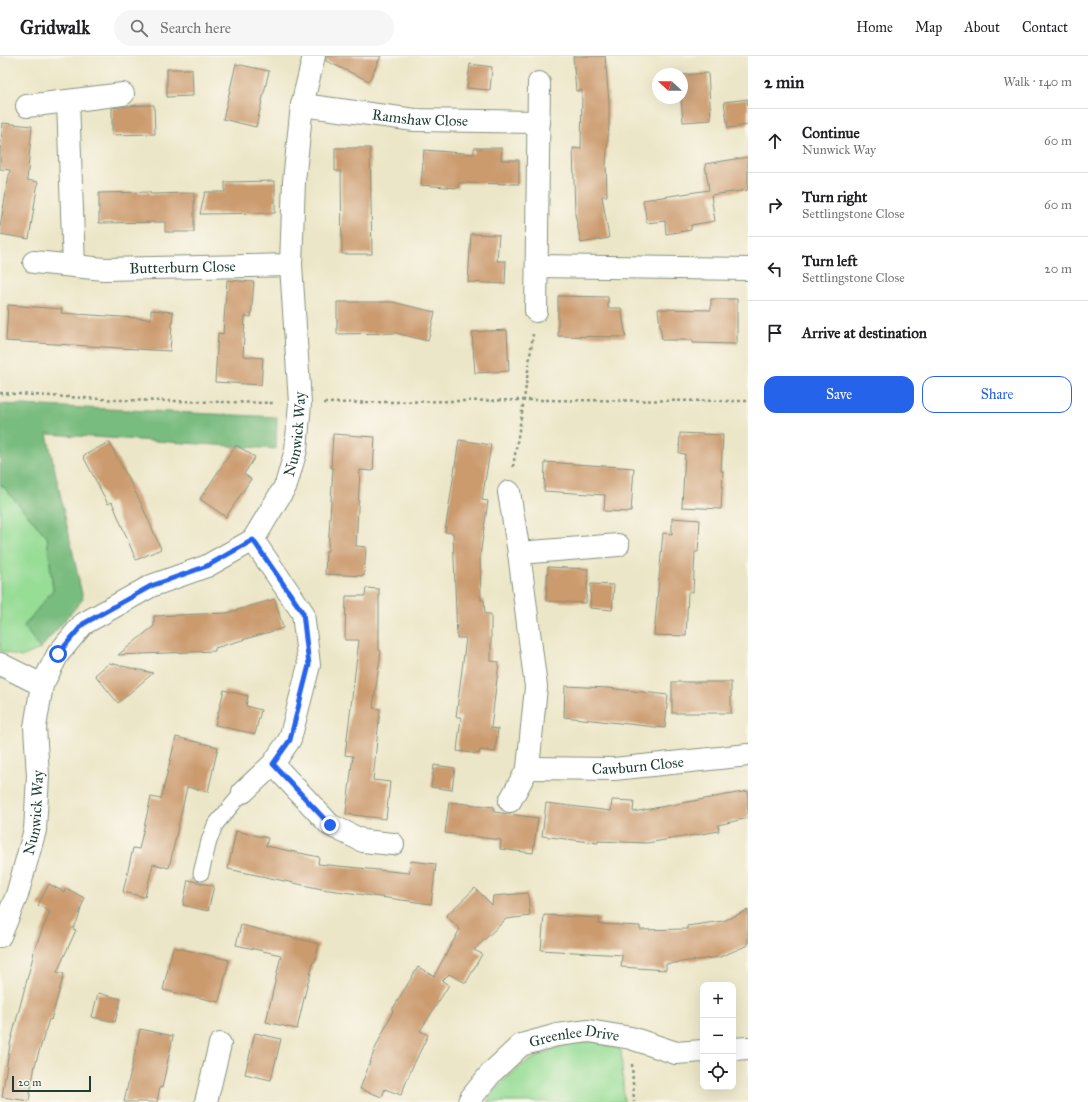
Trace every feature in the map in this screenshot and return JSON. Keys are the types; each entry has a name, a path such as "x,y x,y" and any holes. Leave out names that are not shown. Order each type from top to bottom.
{"street":[{"name":"Nunwick Way","path":"0,936 17,895 35,830 38,776 35,727 42,685 58,654 83,624 151,586 207,566 253,540 286,485 296,450 300,403 291,264 294,181 302,105 314,56"},
{"path":"536,311 539,83"},
{"path":"27,106 123,94"},
{"path":"68,101 74,266"},
{"name":"Ramshaw Close","path":"302,105 415,120 539,122"},
{"name":"Butterburn Close","path":"34,262 104,269 291,264"},
{"path":"536,266 748,269"},
{"path":"509,492 519,553 536,687 528,768 510,801"},
{"path":"243,792 273,764 290,740 309,665 303,613 253,540"},
{"path":"519,553 618,545"},
{"path":"0,664 42,685"},
{"name":"Cawburn Close","path":"528,768 614,769 748,755"},
{"path":"273,764 330,825 364,842 393,844"},
{"name":"Greenlee Drive","path":"469,1102 492,1072 521,1044 556,1035 589,1031 631,1038 676,1053 700,1051"},
{"path":"206,1102 220,1044"},
{"path":"736,1049 748,1048"}],"lane":[{"path":"201,873 209,841 215,825 243,792"}],"path":[{"path":"509,492 524,400 536,311"},
{"path":"0,393 118,400 300,403 524,400 748,402"},
{"path":"631,1038 634,1102"}],"green space":[{"path":"0,404 277,417 276,449 47,434 83,599 40,649 24,626 53,590 47,537 0,483"},
{"path":"0,483 47,537 53,590 24,626 40,649 21,657 0,651"},
{"path":"594,1041 621,1050 624,1102 487,1102 497,1086 525,1063 564,1044"}],"building":[{"path":"326,56 381,56 369,81 326,61"},
{"path":"573,56 605,56 609,102 606,165 607,196 602,196 609,238 581,243 575,214 573,148 581,149 582,90 576,91"},
{"path":"236,64 269,71 256,127 223,119"},
{"path":"470,64 492,67 490,90 467,88"},
{"path":"167,69 192,69 193,96 167,97"},
{"path":"708,73 711,120 683,122 682,104 688,104 688,75"},
{"path":"748,99 748,125 728,128 724,102"},
{"path":"154,105 155,134 112,135 112,108"},
{"path":"3,123 32,126 27,180 38,182 29,239 0,234 10,170 0,169"},
{"path":"335,148 370,148 372,254 342,254 341,171 335,171"},
{"path":"474,148 502,148 501,160 519,160 519,184 459,183 458,188 421,185 424,150 474,154"},
{"path":"748,157 748,190 711,195 715,221 691,225 691,230 666,234 665,221 647,223 643,200 709,190 705,164"},
{"path":"275,181 275,213 200,214 205,192 225,192 225,182"},
{"path":"150,192 150,194 194,193 194,232 165,232 165,222 99,223 99,193"},
{"path":"471,234 499,235 497,261 506,261 505,284 468,282"},
{"path":"227,280 254,282 251,317 245,316 243,356 263,358 261,385 215,382 218,333 223,334"},
{"path":"558,296 608,297 608,308 621,308 626,337 558,336"},
{"path":"711,299 737,299 737,344 693,343 693,340 662,340 658,309 711,310"},
{"path":"337,302 392,302 435,312 428,341 396,333 337,334"},
{"path":"8,305 62,309 61,313 151,319 151,310 173,312 170,351 6,341"},
{"path":"507,330 509,371 475,373 472,332"},
{"path":"680,433 723,435 721,509 682,507 685,454 679,453"},
{"path":"333,434 375,437 373,471 360,470 356,546 366,547 364,576 325,574 326,551 328,551 333,468 331,468"},
{"path":"459,440 491,445 482,500 488,501 480,556 481,600 484,600 485,614 491,614 491,661 499,662 491,728 498,729 495,752 480,750 479,754 457,751 461,717 456,717 466,638 457,638 453,533 445,532"},
{"path":"109,442 140,501 161,549 136,560 112,502 108,504 83,456"},
{"path":"236,445 255,457 244,474 251,479 226,517 200,499"},
{"path":"545,462 634,468 631,512 604,511 605,495 544,491"},
{"path":"672,518 700,520 698,552 695,552 693,592 688,592 686,636 654,635 663,533 672,534"},
{"path":"548,567 588,569 586,603 546,601"},
{"path":"591,584 614,585 612,610 590,608"},
{"path":"366,588 379,589 379,650 381,651 373,708 380,709 373,780 390,782 386,819 346,814 353,756 345,755 359,640 345,640 346,596 365,596"},
{"path":"275,599 283,628 215,648 215,651 118,655 154,626 154,616 227,613"},
{"path":"109,663 153,673 118,703 95,675"},
{"path":"672,682 731,682 731,713 672,713"},
{"path":"565,686 608,688 668,695 665,728 564,717"},
{"path":"224,690 248,696 246,706 261,710 255,734 215,725"},
{"path":"176,737 218,747 208,792 187,787 169,868 153,864 145,897 123,892 133,848 139,849 151,797 161,799"},
{"path":"434,765 455,768 452,790 431,787"},
{"path":"748,791 748,818 718,825 719,831 647,843 598,841 598,843 542,836 546,803 611,811 612,800 634,801 633,812"},
{"path":"449,802 494,807 494,812 538,818 533,853 500,849 501,840 445,833"},
{"path":"236,831 268,838 266,846 319,857 318,864 409,873 411,861 436,864 431,904 322,889 228,869"},
{"path":"188,880 214,886 208,911 183,905"},
{"path":"49,884 64,892 66,888 84,898 78,919 73,929 76,930 57,972 64,974 51,1020 49,1019 35,1065 29,1101 2,1097 10,1044 34,953 33,952 50,912 38,905"},
{"path":"475,888 492,905 493,896 528,893 530,916 506,919 474,950 482,954 466,983 449,974 442,981 449,985 420,1031 428,1035 401,1095 385,1089 382,1097 360,1089 375,1049 393,1011 392,1010 418,967 434,976 460,929 446,916"},
{"path":"748,910 748,945 720,957 666,964 666,970 621,967 622,955 541,950 544,915 600,918 599,924 640,926 640,930 687,929 687,926 723,921"},
{"path":"241,925 319,944 315,962 313,962 308,981 297,1029 266,1022 281,955 236,945"},
{"path":"173,947 229,960 219,1002 163,990"},
{"path":"98,993 121,999 115,1022 92,1017"},
{"path":"140,1029 173,1036 162,1088 160,1087 157,1102 124,1102"},
{"path":"255,1033 281,1039 271,1080 245,1074"}],"route":[{"path":"58,654 83,624 151,586 207,566 253,540 303,613 309,665 290,740 273,764 330,825"}]}
